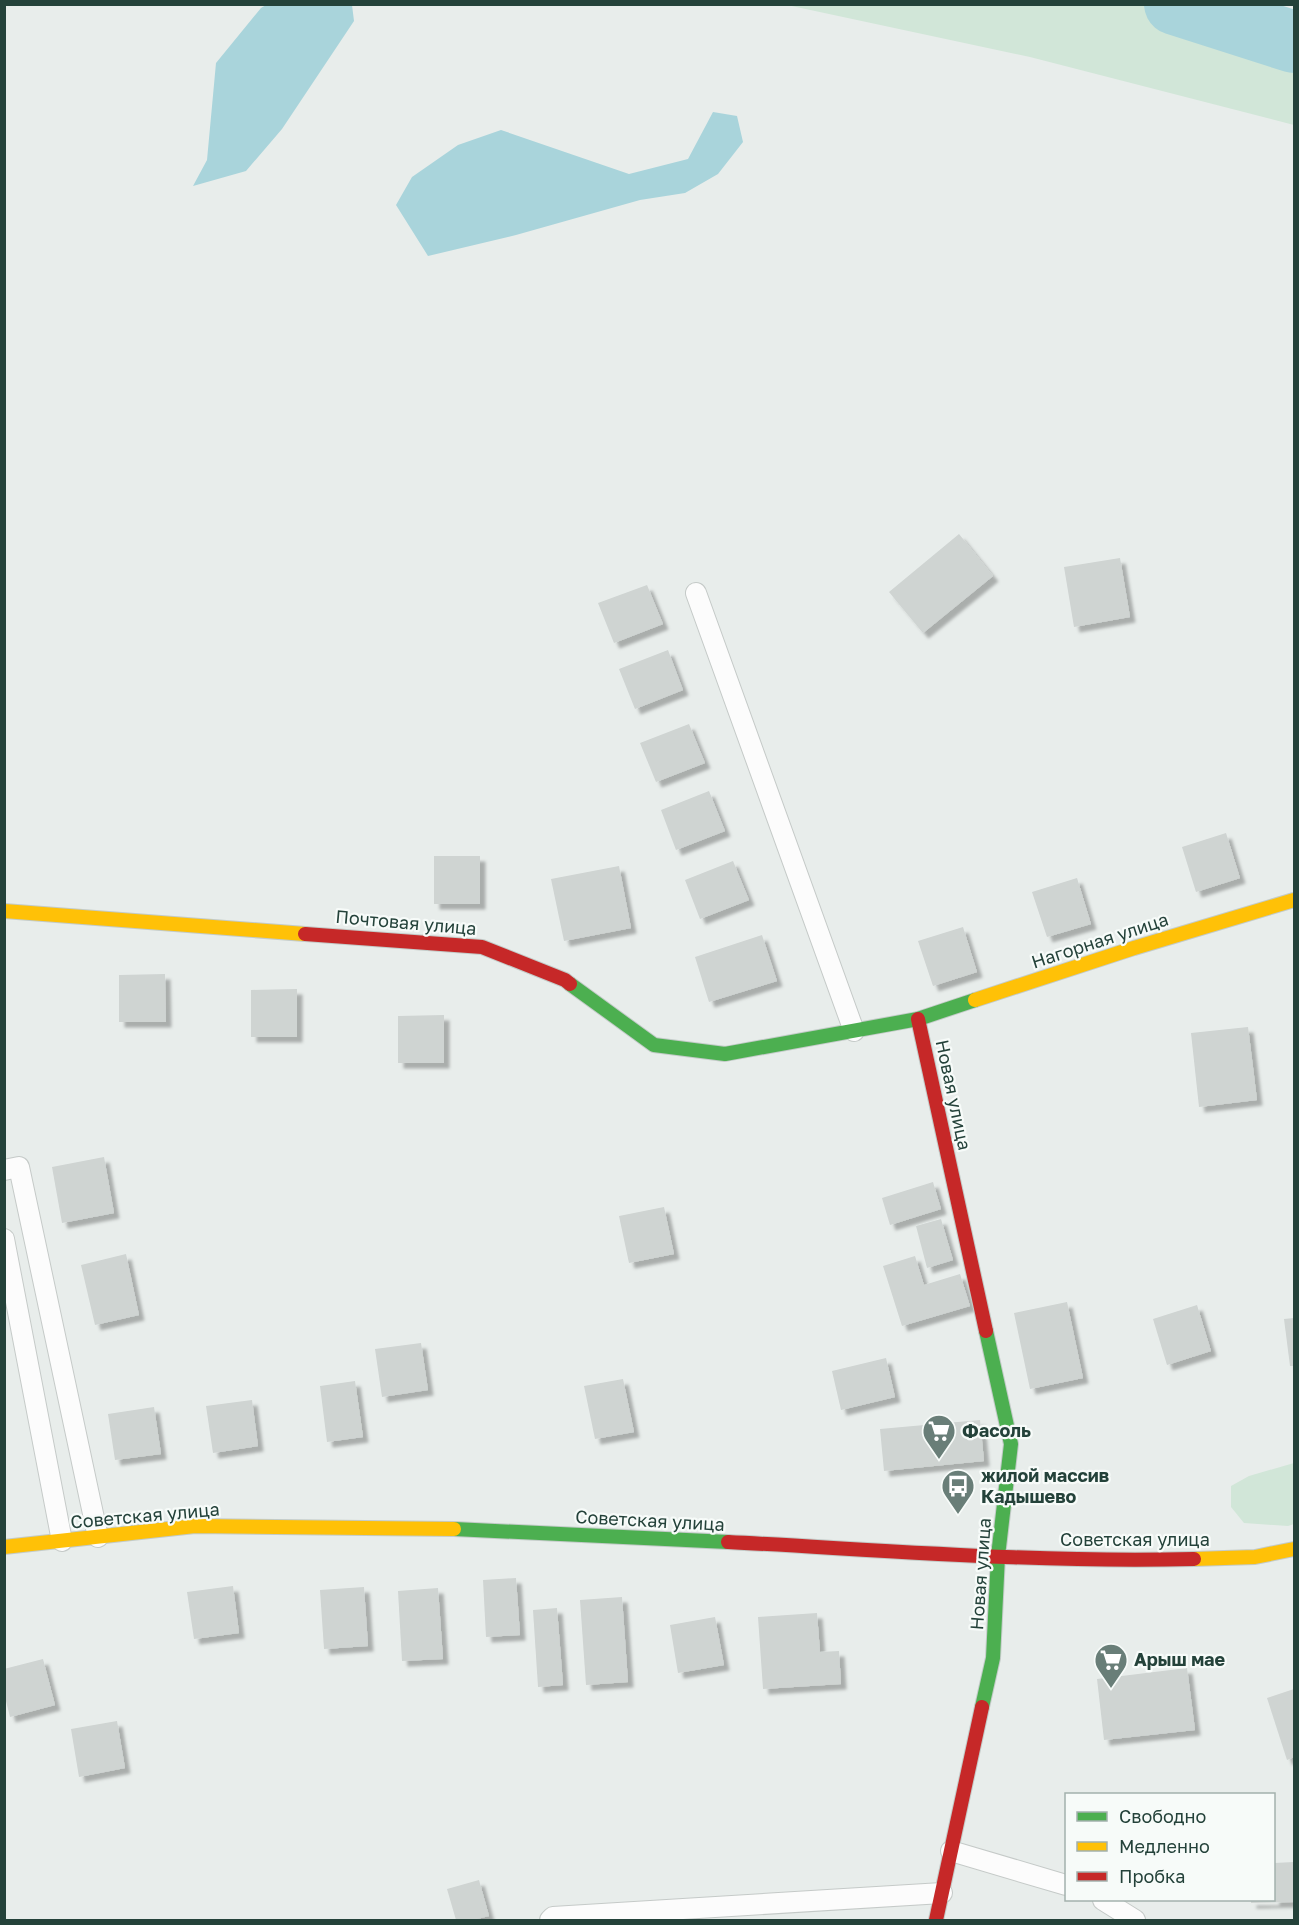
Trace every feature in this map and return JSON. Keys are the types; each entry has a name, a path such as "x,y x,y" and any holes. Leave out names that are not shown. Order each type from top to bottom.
{"street":[{"name":"Нагорная улица","path":"918,1019 1134,948 1294,900"},
{"name":"Почтовая улица","path":"4,911 482,947 565,980 654,1045 725,1054 918,1019"},
{"name":"Новая улица","path":"918,1019 1011,1444 998,1556 993,1658 936,1920"},
{"name":"Советская улица","path":"4,1547 195,1526 462,1530 998,1556 1148,1560 1255,1557 1294,1549"}],"lane":[{"path":"696,593 854,1031"},
{"path":"4,1170 19,1167 98,1537"},
{"path":"4,1239 62,1541"},
{"path":"951,1851 1065,1884"},
{"path":"550,1920 553,1917 942,1893"},
{"path":"1106,1901 1135,1920"}],"green space":[{"path":"787,5 1275,5 1294,11 1294,125 1030,57"},
{"path":"1294,1463 1294,1524 1288,1526 1244,1523 1231,1507 1231,1486 1249,1476"}],"water":[{"path":"266,5 352,5 354,21 282,129 246,171 193,186 207,160 216,63 261,8"},
{"path":"713,112 737,116 743,142 718,174 685,193 640,200 516,235 428,256 396,205 412,177 458,145 501,130 629,174 688,159"}],"building":[{"path":"959,534 993,576 923,633 889,592"},
{"path":"1120,558 1130,617 1074,627 1064,567"},
{"path":"647,585 663,624 614,643 598,603"},
{"path":"668,650 683,690 635,709 619,669"},
{"path":"689,724 705,763 656,782 640,743"},
{"path":"709,791 725,831 676,850 661,810"},
{"path":"1226,833 1240,878 1196,892 1182,847"},
{"path":"434,856 480,856 480,904 434,904"},
{"path":"733,861 749,900 700,919 685,880"},
{"path":"619,866 631,928 564,941 551,879"},
{"path":"1077,878 1091,924 1047,937 1032,892"},
{"path":"963,927 977,972 933,986 918,941"},
{"path":"762,935 777,981 709,1002 695,957"},
{"path":"165,974 166,1022 119,1022 119,975"},
{"path":"297,989 297,1037 251,1037 251,990"},
{"path":"444,1015 444,1063 398,1063 398,1016"},
{"path":"1248,1027 1257,1100 1199,1107 1191,1033"},
{"path":"104,1157 114,1213 62,1223 52,1167"},
{"path":"933,1182 941,1209 890,1225 882,1198"},
{"path":"664,1207 674,1254 629,1263 619,1216"},
{"path":"941,1219 953,1260 927,1268 916,1226"},
{"path":"126,1254 139,1315 95,1325 81,1265"},
{"path":"915,1256 924,1285 960,1274 970,1306 902,1326 883,1266"},
{"path":"1067,1302 1083,1378 1030,1389 1014,1313"},
{"path":"1197,1305 1211,1351 1167,1365 1153,1319"},
{"path":"1294,1318 1294,1366 1290,1366 1284,1319"},
{"path":"421,1343 428,1390 382,1397 375,1349"},
{"path":"886,1358 895,1397 841,1410 832,1371"},
{"path":"623,1379 634,1432 595,1439 584,1386"},
{"path":"355,1381 363,1437 327,1442 320,1386"},
{"path":"252,1400 258,1446 213,1453 206,1406"},
{"path":"154,1407 161,1454 115,1460 108,1414"},
{"path":"980,1420 984,1461 884,1471 880,1429"},
{"path":"516,1578 520,1635 486,1637 483,1580"},
{"path":"233,1586 239,1633 194,1639 187,1592"},
{"path":"364,1587 368,1646 324,1649 320,1590"},
{"path":"438,1588 443,1659 402,1661 398,1591"},
{"path":"622,1597 628,1682 586,1685 580,1600"},
{"path":"557,1608 563,1685 538,1687 533,1610"},
{"path":"817,1613 820,1652 839,1651 841,1684 763,1689 758,1617"},
{"path":"715,1617 724,1665 678,1673 670,1625"},
{"path":"43,1659 55,1705 10,1717 4,1693 4,1669"},
{"path":"1187,1668 1195,1730 1104,1740 1097,1679"},
{"path":"1294,1689 1294,1757 1287,1760 1267,1698"},
{"path":"117,1721 125,1768 79,1777 71,1729"},
{"path":"1294,1862 1294,1902 1251,1903 1251,1901 1275,1901 1275,1863"},
{"path":"479,1880 489,1916 473,1920 456,1920 447,1889"}],"waterway":[{"path":"1175,4 1294,42"}],"traffic: fast":[{"path":"570,984 654,1045 725,1054 918,1019 975,1000"},
{"path":"982,1707 993,1658 998,1556 1011,1444 986,1331"},
{"path":"454,1529 728,1542"}],"traffic: slow":[{"path":"975,1000 1134,948 1294,900"},
{"path":"4,911 305,934"},
{"path":"4,1547 195,1526 454,1529"},
{"path":"1194,1559 1255,1557 1294,1549"}],"traffic: jam":[{"path":"305,934 482,947 570,984"},
{"path":"918,1019 986,1331"},
{"path":"728,1542 1019,1557 1194,1559"},
{"path":"936,1920 982,1707"}],"place":[{"name":"Фасоль","path":"939,1460"},
{"name":"жилой массив Кадышево","path":"958,1515"},
{"name":"Арыш мае","path":"1111,1689"}]}
